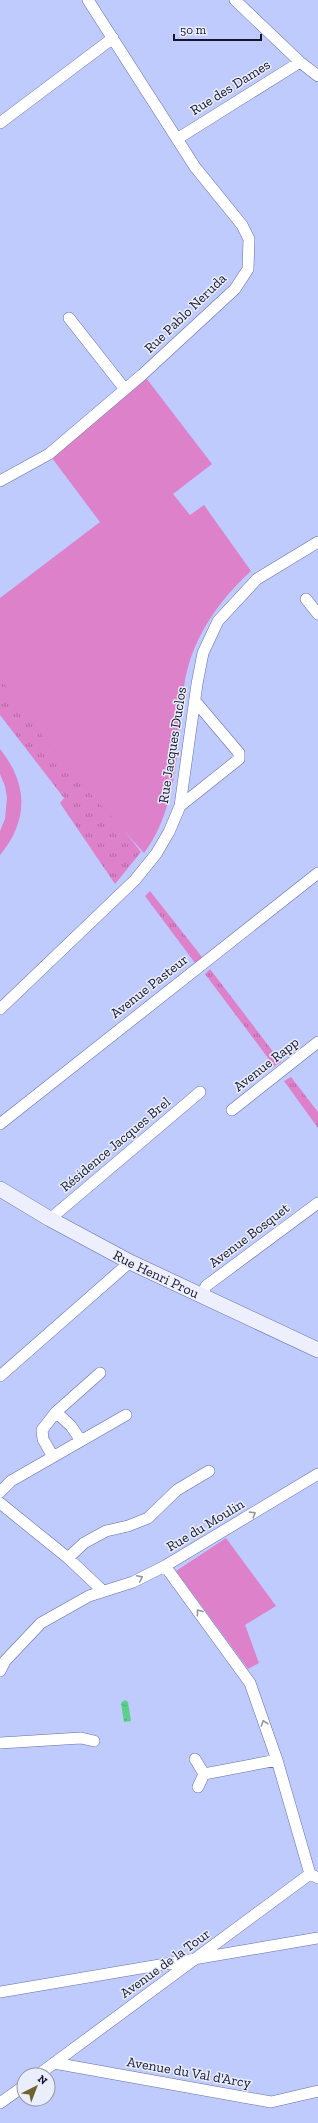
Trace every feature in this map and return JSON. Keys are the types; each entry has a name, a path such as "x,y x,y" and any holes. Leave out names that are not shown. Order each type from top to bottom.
{"street":[{"name":"Rue Pablo Neruda","path":"0,481 49,454 146,370 234,289 248,269 249,239 242,226 200,173 88,0"},
{"name":"Rue des Dames","path":"234,0 300,62 318,76"},
{"path":"0,123 113,38"},
{"name":"Rue des Dames","path":"177,139 300,62"},
{"path":"69,318 124,388"},
{"name":"Rue Jacques Duclos","path":"0,1009 141,873 156,854 166,837 180,806 203,653 218,621 257,579 318,542"},
{"path":"306,599 318,614"},
{"path":"180,806 239,759 239,753 195,701"},
{"name":"Avenue Pasteur","path":"0,1124 318,873"},
{"name":"Avenue Rapp","path":"232,1110 318,1042"},
{"name":"Résidence Jacques Brel","path":"50,1219 200,1092"},
{"name":"Rue Henri Prou","path":"0,1189 50,1219 130,1262 318,1350"},
{"name":"Avenue Bosquet","path":"203,1295 206,1286 318,1203"},
{"path":"0,1376 130,1262"},
{"path":"52,1457 43,1439 42,1430 56,1412 100,1372"},
{"path":"56,1412 71,1426 81,1441"},
{"path":"0,1492 11,1481 126,1415"},
{"path":"68,1558 84,1543 106,1531 128,1526 148,1518 177,1490 209,1471"},
{"name":"Rue du Moulin","path":"0,1671 5,1661 41,1623 89,1596 133,1582 165,1566 318,1474"},
{"path":"0,1503 68,1558 103,1591"},
{"path":"165,1566 250,1683 277,1760 314,1876"},
{"path":"0,1743 81,1738 94,1741"},
{"path":"195,1758 204,1774"},
{"path":"204,1774 277,1760"},
{"path":"198,1787 204,1774"},
{"name":"Avenue de la Tour","path":"49,2067 196,1958 314,1876"},
{"path":"0,1992 318,1938"},
{"name":"Avenue du Val d'Arcy","path":"54,2063 272,2102 318,2092"},
{"path":"0,2103 16,2092"}],"green space":[{"path":"143,374 212,464 173,494 190,515 204,505 251,571 227,595 207,623 192,654 184,687 177,751 170,794 164,815 155,835 144,853 62,762 0,678 0,598 100,522 49,454"},
{"path":"0,671 141,852 115,884 60,803 64,798 0,715"},
{"path":"0,749 16,775 20,789 21,802 20,815 16,829 0,855 0,831 5,819 7,798 5,786 0,774"},
{"path":"150,891 202,957 195,963 145,896"},
{"path":"210,969 281,1062 274,1066 205,974"},
{"path":"291,1077 318,1112 318,1128 284,1081"},
{"path":"226,1538 276,1606 245,1625 259,1663 248,1669 176,1571"}],"water":[{"path":"125,1700 128,1702 131,1721 124,1722 121,1703"}]}
